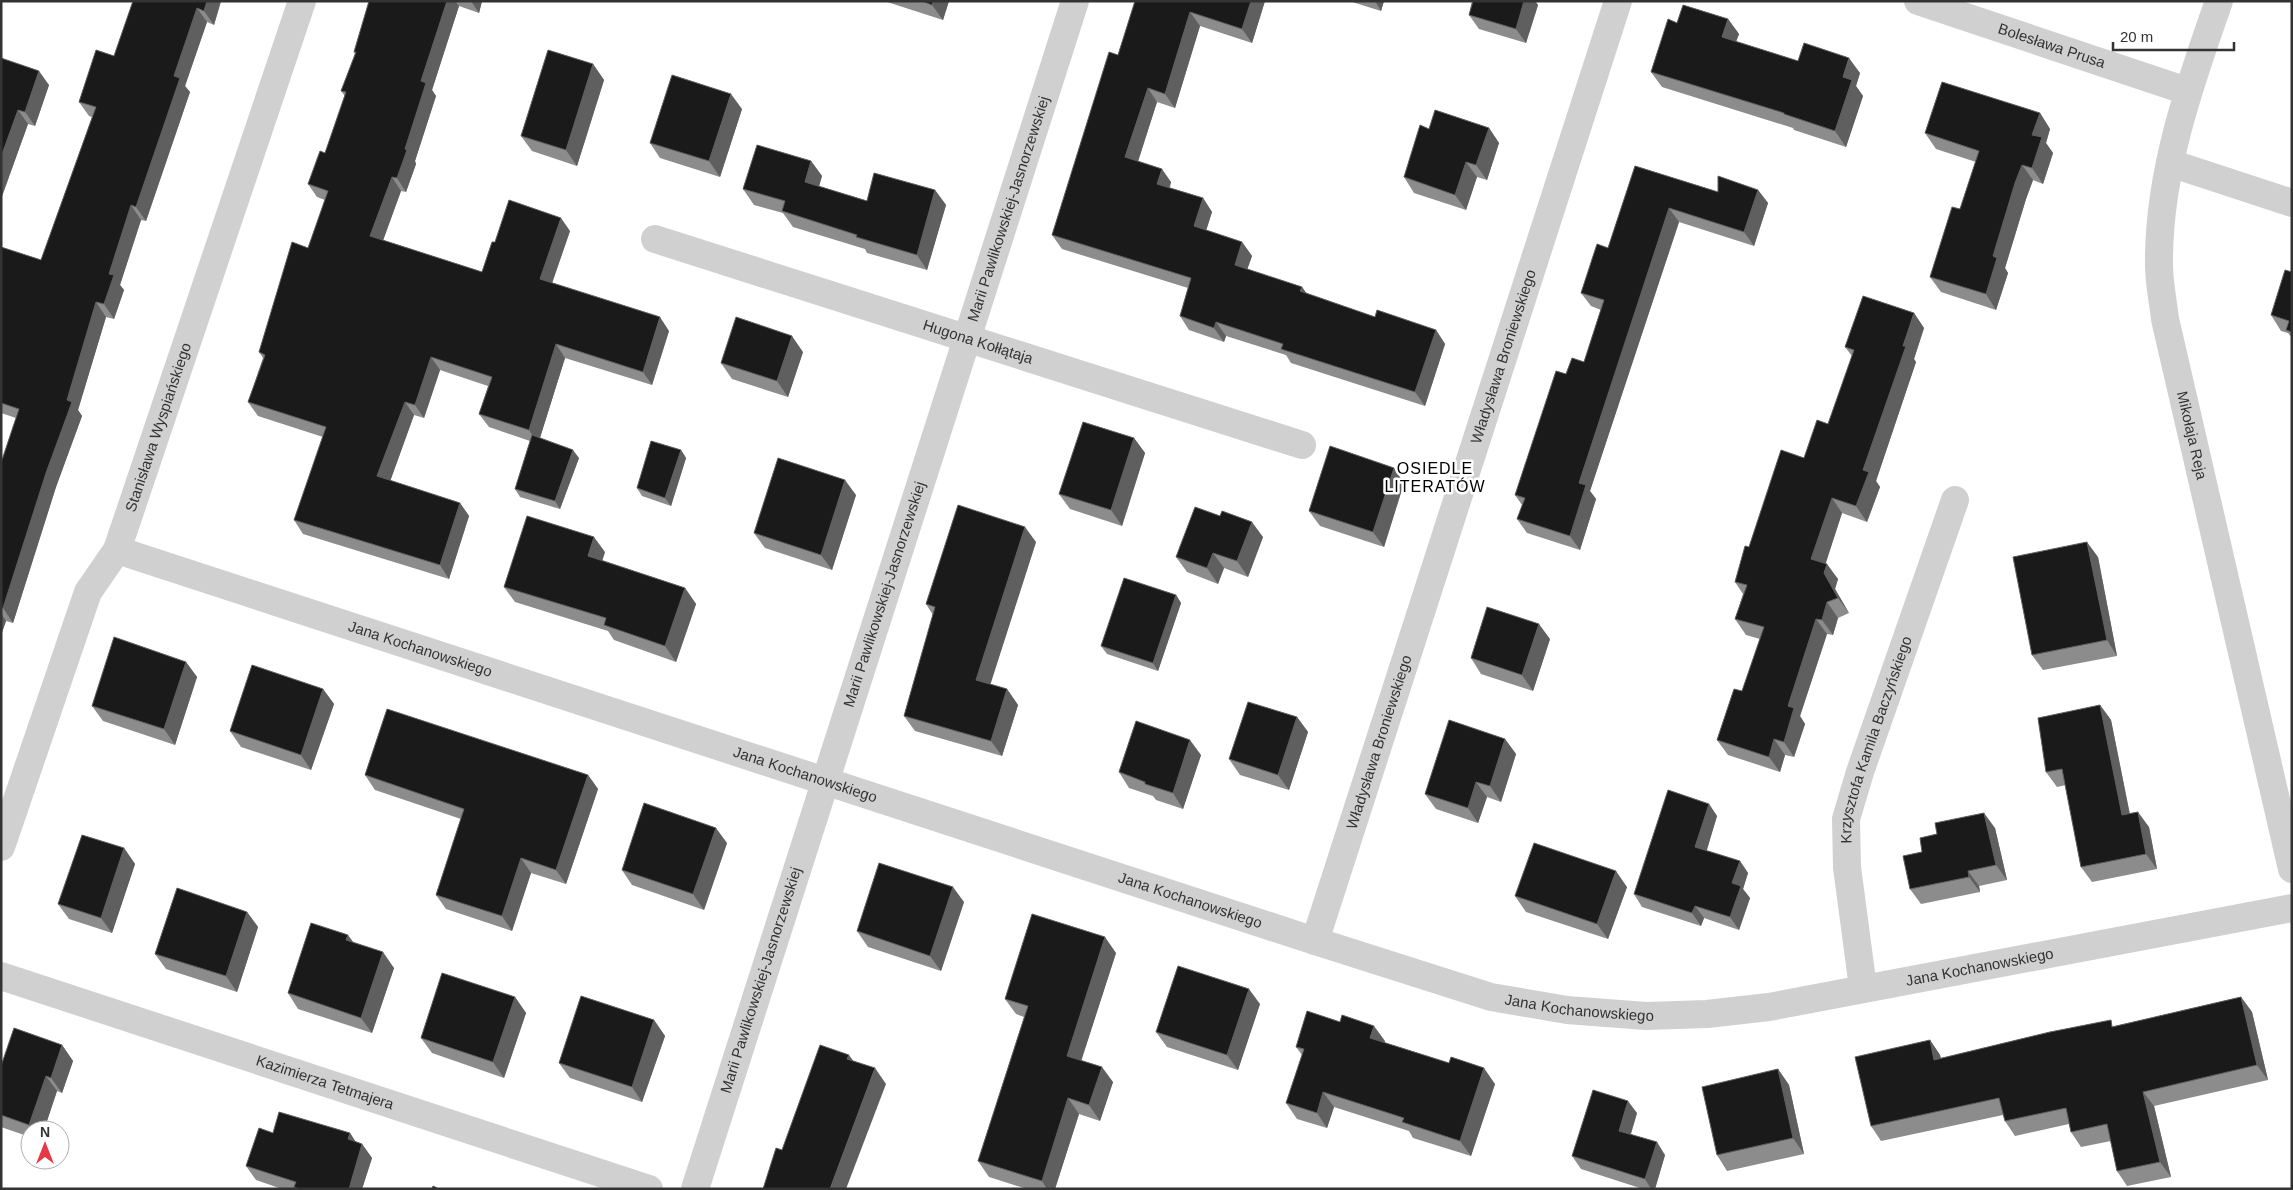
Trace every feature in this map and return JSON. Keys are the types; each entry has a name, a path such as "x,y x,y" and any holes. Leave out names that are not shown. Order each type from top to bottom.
{"street":[{"name":"Stanisława Wyspiańskiego","path":"1,847 88,592 117,550 302,1"},
{"name":"Marii Pawlikowskiej-Jasnorzewskiej","path":"695,1189 822,782 968,338 1075,1"},
{"name":"Władysława Broniewskiego","path":"1315,941 1618,1"},
{"name":"Bolesława Prusa","path":"1918,1 2187,92"},
{"name":"Mikołaja Reja","path":"2219,1 2187,92 2170,163 2163,205 2159,266 2165,319 2292,870"},
{"path":"2170,163 2292,203"},
{"name":"Hugona Kołłątaja","path":"654,239 1302,445"},
{"name":"Krzysztofa Kamila Baczyńskiego","path":"1862,988 1847,867 1846,819 1860,772 1955,500"},
{"name":"Jana Kochanowskiego","path":"117,550 822,782 1491,997 1567,1010 1646,1016 1707,1014 1769,1007 2292,908"},
{"name":"Kazimierza Tetmajera","path":"1,976 650,1189"}],"building":[{"path":"133,1 207,1 204,11 197,8 174,76 180,78 136,207 131,205 109,274 114,275 104,304 96,302 67,400 72,402 46,473 3,608 1,608 1,463 19,409 1,403 1,247 41,260 96,107 79,102 96,50 114,56"},
{"path":"369,1 447,1 421,81 426,83 405,149 407,150 397,178 392,177 370,236 482,272 492,242 495,242 509,200 561,218 540,279 660,317 643,372 556,344 529,430 479,414 492,377 431,357 415,405 405,402 377,476 460,503 440,565 294,520 326,427 248,402 265,355 259,352 292,242 308,248 328,191 308,184 320,151 325,153 346,92 341,91 356,52 354,52"},
{"path":"922,1 933,1 932,5"},
{"path":"1135,1 1251,1 1242,29 1190,12 1165,94 1148,88 1125,157 1162,169 1157,184 1203,198 1194,226 1242,242 1235,265 1302,287 1300,291 1375,317 1377,310 1436,330 1415,392 1281,349 1283,344 1216,322 1214,328 1180,316 1191,278 1052,235 1109,52 1118,55"},
{"path":"1473,1 1524,1 1516,29 1469,15"},
{"path":"1683,5 1728,19 1722,37 1798,61 1804,43 1849,58 1843,77 1852,80 1835,131 1784,113 1651,72 1668,19 1677,23"},
{"path":"548,50 593,64 566,150 521,136"},
{"path":"1,58 39,71 25,112 18,110 1,157"},
{"path":"672,75 731,94 709,161 650,143"},
{"path":"1942,82 2040,113 2032,135 2042,137 2032,168 2022,165 2015,183 1993,256 1997,258 1986,294 1930,277 1952,207 1960,209 1979,151 1925,133"},
{"path":"1435,110 1489,128 1476,165 1466,162 1455,195 1404,177 1420,125 1429,129"},
{"path":"757,145 811,161 805,182 867,201 874,173 935,190 917,255 856,237 857,235 782,211 785,201 743,189"},
{"path":"1635,166 1718,192 1718,176 1758,190 1744,232 1669,208 1579,483 1586,485 1570,536 1517,519 1525,498 1515,495 1556,371 1566,374 1572,358 1584,362 1604,300 1581,293 1597,244 1608,248"},
{"path":"2285,270 2292,272 2292,332 2286,330 2289,321 2271,315"},
{"path":"1863,296 1914,313 1903,346 1906,346 1863,470 1869,472 1856,506 1832,498 1811,559 1827,564 1824,573 1838,598 1827,602 1822,620 1816,619 1788,706 1794,708 1784,742 1774,739 1769,757 1717,740 1734,689 1742,691 1764,627 1735,619 1747,585 1735,582 1745,546 1749,547 1781,450 1804,458 1817,420 1828,424 1854,350 1845,347"},
{"path":"736,317 792,336 777,381 721,363"},
{"path":"1083,422 1134,438 1111,510 1059,494"},
{"path":"532,435 573,450 555,501 515,489"},
{"path":"651,441 681,450 665,498 637,488"},
{"path":"1330,446 1394,468 1373,532 1309,511"},
{"path":"778,458 845,480 821,555 754,533"},
{"path":"958,505 1025,527 976,680 1007,689 991,741 904,716 935,607 926,604"},
{"path":"1195,507 1220,516 1222,511 1252,522 1237,561 1213,553 1207,568 1176,557"},
{"path":"527,516 594,537 588,556 685,588 665,646 604,625 606,618 504,587"},
{"path":"2087,542 2107,640 2032,655 2013,557"},
{"path":"1124,578 1176,595 1153,663 1101,646"},
{"path":"1487,607 1539,624 1522,675 1471,658"},
{"path":"114,637 186,662 164,729 92,706"},
{"path":"252,665 323,689 301,755 230,731"},
{"path":"1248,702 1297,717 1278,775 1229,759"},
{"path":"2100,705 2122,815 2138,812 2146,854 2081,867 2062,769 2046,772 2038,718"},
{"path":"387,709 588,775 556,870 521,858 502,916 436,895 464,809 365,775"},
{"path":"1449,720 1505,739 1490,786 1476,782 1468,808 1425,794"},
{"path":"1136,721 1190,740 1173,793 1145,784 1145,782 1119,772"},
{"path":"1668,790 1709,804 1695,847 1740,861 1732,883 1741,886 1730,917 1695,906 1692,913 1634,894"},
{"path":"644,803 716,828 693,894 622,870"},
{"path":"1984,813 1996,865 1968,871 1969,877 1910,889 1903,856 1922,852 1920,838 1937,834 1935,823"},
{"path":"82,835 124,848 101,918 58,904"},
{"path":"1534,843 1616,871 1597,924 1515,896"},
{"path":"879,863 953,887 930,956 857,931"},
{"path":"177,888 247,912 226,976 155,954"},
{"path":"1032,914 1105,937 1067,1056 1102,1067 1089,1105 1068,1098 1042,1181 978,1161 1028,1006 1005,999"},
{"path":"311,923 348,935 346,940 383,952 361,1018 288,993"},
{"path":"1178,966 1249,989 1227,1055 1156,1032"},
{"path":"442,973 515,997 493,1062 421,1038"},
{"path":"581,996 654,1020 632,1087 559,1063"},
{"path":"2241,997 2257,1065 2143,1092 2160,1162 2117,1171 2107,1124 2071,1132 2066,1108 2005,1121 1999,1098 1871,1126 1855,1057 1930,1040 1934,1060 2050,1032 2111,1020 2112,1027"},
{"path":"1307,1011 1340,1022 1342,1015 1374,1026 1370,1038 1449,1063 1451,1057 1484,1068 1460,1141 1402,1122 1404,1118 1323,1092 1317,1113 1286,1103 1304,1049 1296,1047"},
{"path":"14,1028 62,1045 51,1078 46,1076 31,1120 20,1120 20,1122 1,1115 1,1066"},
{"path":"820,1045 849,1055 847,1059 875,1068 830,1189 763,1189 776,1148 782,1150"},
{"path":"1778,1069 1793,1138 1717,1155 1702,1087"},
{"path":"1593,1090 1628,1101 1619,1131 1657,1142 1645,1179 1572,1156"},
{"path":"279,1112 350,1133 348,1139 362,1144 349,1189 299,1189 294,1187 296,1182 246,1166 259,1128 273,1133"}],"district":[{"name":"OSIEDLE LITERATÓW","path":"1435,477"}]}
